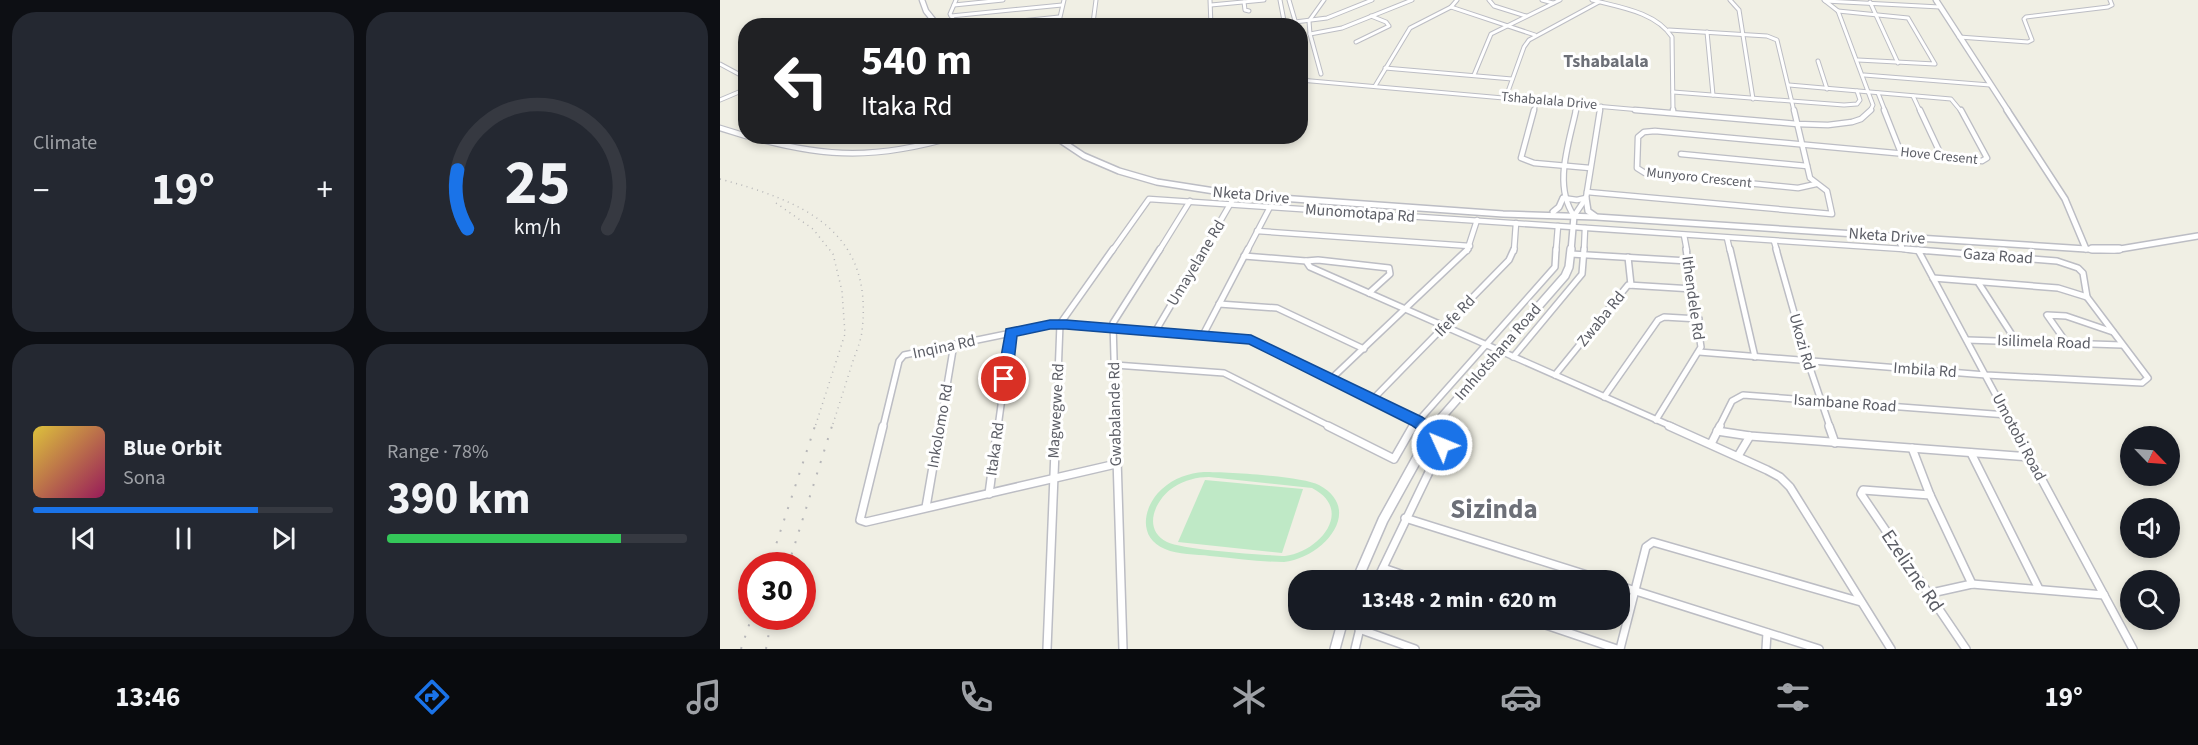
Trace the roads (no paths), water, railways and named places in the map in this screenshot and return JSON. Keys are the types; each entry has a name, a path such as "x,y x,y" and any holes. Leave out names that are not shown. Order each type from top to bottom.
{"street":[{"path":"922,0 932,18"},
{"path":"1003,0 955,2 951,16 1062,5"},
{"path":"1049,18 1059,17 1064,0"},
{"path":"1094,18 1096,0"},
{"path":"1211,18 1211,2 1264,0"},
{"path":"1280,0 1283,18"},
{"path":"1289,0 1294,18"},
{"path":"1321,74 1310,34 1309,21 1324,0"},
{"path":"1309,21 1327,18 1372,0"},
{"path":"1310,34 1342,28 1412,0"},
{"path":"1375,86 1412,26 1451,7 1457,0"},
{"path":"1489,0 1494,6 1526,16"},
{"path":"1542,0 1553,3"},
{"path":"1474,75 1488,37 1560,0"},
{"path":"1563,198 1577,200 1586,195 1832,214 1827,191 1811,180 1776,39 1742,34 1669,30 1648,17 1592,0"},
{"path":"1730,0 1738,7 1753,99"},
{"path":"1825,0 1940,7"},
{"path":"1825,0 1838,11 1870,92"},
{"path":"1936,0 2066,200 2086,249"},
{"path":"1959,38 2028,42 2032,40 2024,19 2026,17 2108,7 2112,5 2110,0"},
{"path":"1506,98 1524,47 1535,35 1600,1"},
{"path":"1244,2 1245,10 1249,11"},
{"path":"1870,2 1898,63"},
{"path":"1451,7 1535,35"},
{"path":"1838,11 1902,16 1910,19 1935,64 1858,60"},
{"path":"1356,42 1389,26 1386,22 1371,16"},
{"path":"1669,30 1672,37 1673,112"},
{"path":"1707,32 1713,95"},
{"path":"1818,61 1827,88"},
{"path":"720,64 738,74"},
{"path":"1385,68 1512,79"},
{"path":"1864,75 1990,86"},
{"name":"Tshabalala Drive","path":"1308,80 1797,124 1834,124 1860,120 1873,108 1870,92"},
{"name":"Hove Cresent","path":"1789,85 1945,98 1955,102 1987,158 1982,161 1802,145"},
{"path":"1673,92 1792,102 1857,104 1860,100 1857,91"},
{"path":"720,100 738,92"},
{"path":"1878,93 1901,153"},
{"path":"1913,96 1942,157"},
{"path":"1537,100 1521,158 1534,162 1590,168"},
{"path":"1574,227 1552,214 1559,207 1563,198 1565,165 1577,104"},
{"path":"1596,217 1588,211 1586,195 1601,106"},
{"path":"720,128 738,133"},
{"name":"Munyoro Crescent","path":"1802,145 1648,131 1640,133 1638,137 1637,168 1645,173 1798,188 1816,184"},
{"path":"773,144 796,151 867,156 905,151 929,144"},
{"name":"Nketa Drive","path":"1067,144 1092,160 1123,171 1178,186 1236,194 2086,249 2114,250 2198,236"},
{"path":"1681,154 1807,166"},
{"name":"Umayelane Rd","path":"1155,332 1236,194"},
{"path":"1563,198 1574,216 1586,195"},
{"name":"Munomotapa Rd","path":"1060,324 1148,200 1154,198 1903,249"},
{"path":"1112,328 1115,318 1190,201"},
{"path":"1203,335 1270,207"},
{"name":"Imhlotshana Road","path":"1361,570 1383,520 1430,431 1565,276 1571,254 1574,216"},
{"path":"1332,378 1467,252 1477,220"},
{"name":"Ifefe Rd","path":"1373,399 1446,327 1513,255 1516,223"},
{"path":"1115,365 1224,373 1394,459 1416,421 1555,267 1558,226"},
{"path":"1513,357 1581,277 1586,228"},
{"path":"1257,231 1470,246"},
{"name":"Ithendele Rd","path":"1656,420 1699,352 1701,337 1699,319 1684,235"},
{"path":"1897,237 1903,249 1918,250"},
{"path":"1727,238 1755,357"},
{"name":"Ukozi Rd","path":"1774,241 1808,362 1835,443"},
{"name":"Gaza Road","path":"1918,250 2057,261 2078,268 2084,278 2087,297"},
{"name":"Umotobi Road","path":"1918,250 2133,649"},
{"path":"1571,254 1688,261"},
{"path":"1244,256 1389,267 1390,274 1369,293"},
{"path":"1628,257 1631,285"},
{"path":"1306,261 1310,267 1738,456 1780,477 1790,487 1892,649"},
{"path":"1933,278 2058,288 2087,297 2122,345"},
{"path":"1978,282 2016,341"},
{"name":"Zwaba Rd","path":"1556,375 1626,287 1631,285 1693,289"},
{"path":"1220,304 1277,308 1364,348"},
{"path":"2066,342 2047,315 2066,316 2113,332"},
{"path":"1604,397 1658,320 1665,317 1699,319"},
{"name":"Inqina Rd","path":"1116,464 866,522 860,518 900,359 906,354 1060,324 1258,341 1416,421 1430,431"},
{"name":"Magwegwe Rd","path":"1047,649 1060,324"},
{"name":"Gwabalande Rd","path":"1112,328 1123,649"},
{"name":"Itaka Rd","path":"989,494 1011,333"},
{"name":"Isilimela Road","path":"1967,340 2122,345"},
{"name":"Inkolomo Rd","path":"926,507 954,344"},
{"name":"Imbila Rd","path":"1699,352 1986,375 2142,383 2148,378 2122,345"},
{"name":"Isambane Road","path":"1711,444 1732,401 1737,397 1751,396 2007,415"},
{"path":"1389,570 1383,568 1442,445 1441,438 1430,431"},
{"path":"1717,431 1750,436 2030,457"},
{"path":"1738,456 1750,436"},
{"path":"1912,448 1930,495 1972,584"},
{"path":"1971,453 2039,589"},
{"name":"Ezelizne Rd","path":"1930,495 1861,491 1862,497 1966,649"},
{"path":"1405,518 1571,570"},
{"path":"1561,630 1618,649 1646,547 1653,542 1862,602"},
{"path":"1927,594 1972,584 2104,595"},
{"path":"1630,589 1819,649"},
{"path":"1335,649 1341,630"},
{"path":"1355,649 1359,630"},
{"path":"1362,630 1415,649"},
{"path":"1766,649 1767,633"}],"railway":[{"path":"720,179 778,198 804,210 826,225 844,244 856,268 863,296 860,343 832,427"},
{"path":"776,203 813,229 833,254 842,291 845,334 815,427"},
{"path":"774,552 815,426"},
{"path":"792,552 832,426"},
{"path":"741,649 747,630"},
{"path":"766,649 769,630"}],"district":[{"name":"Tshabalala","path":"1606,61"},
{"name":"Sizinda","path":"1494,509"}]}
